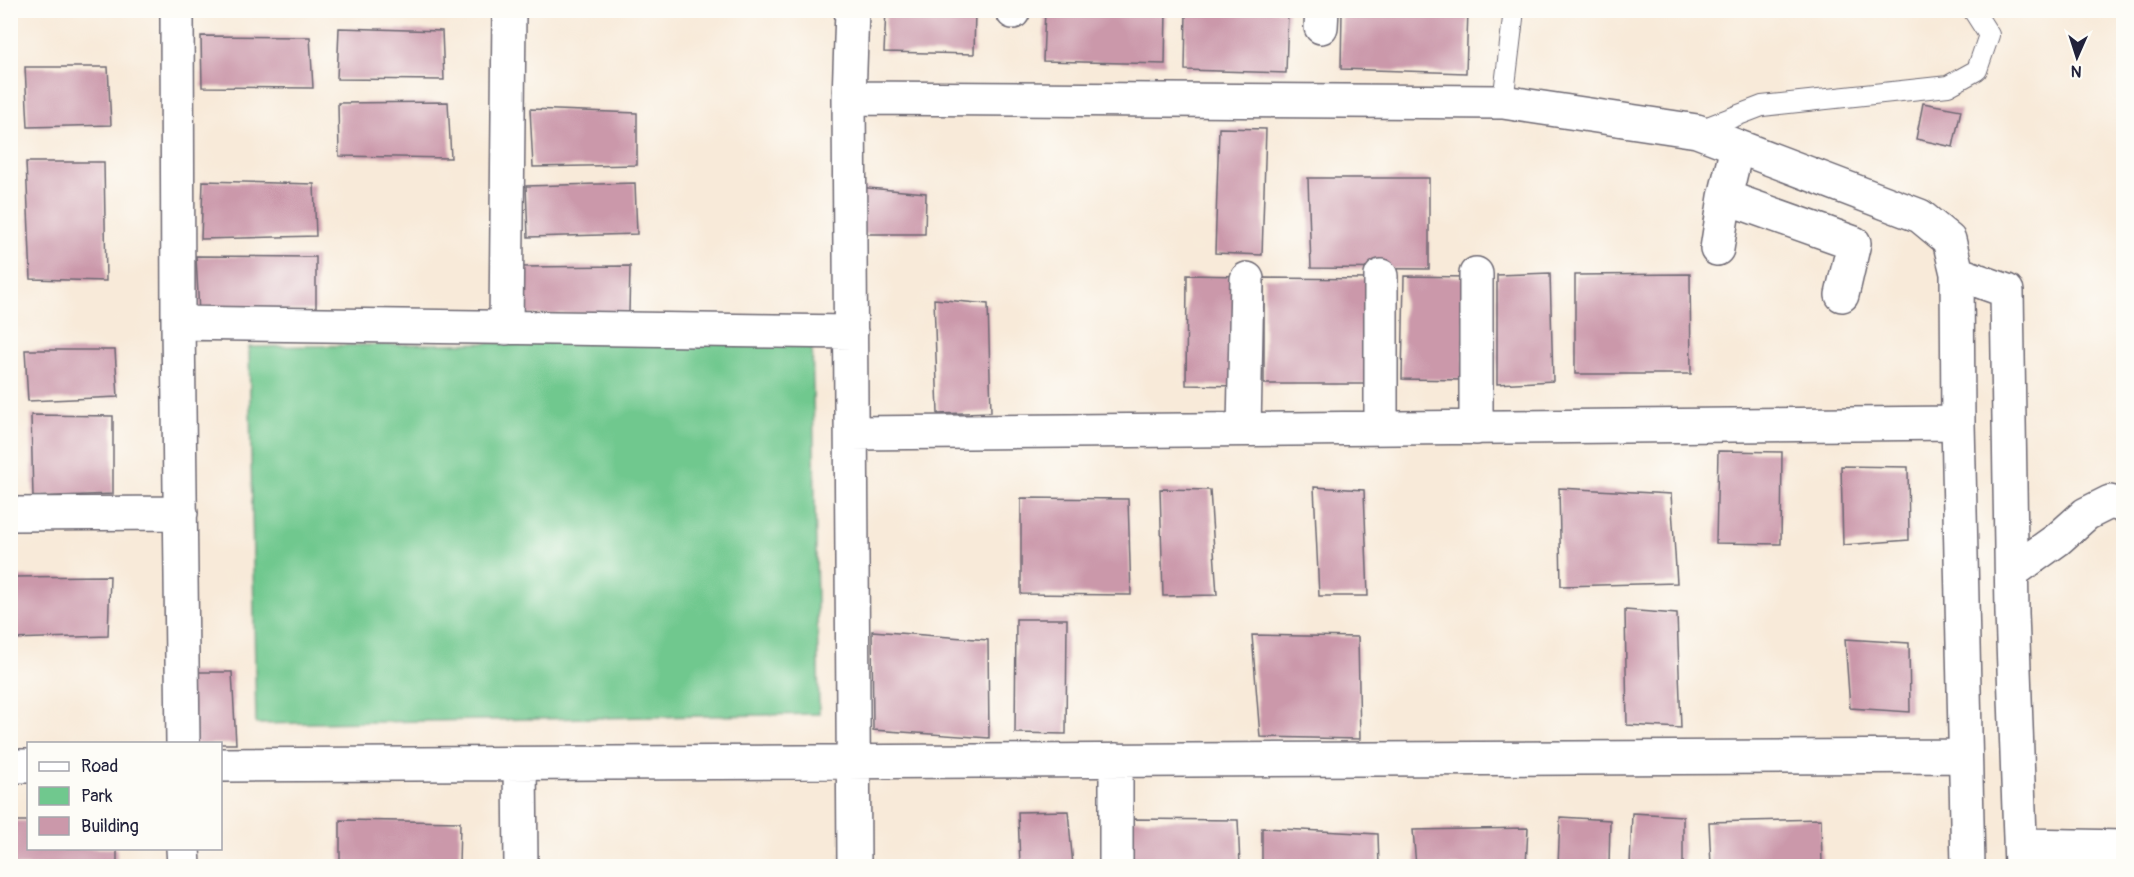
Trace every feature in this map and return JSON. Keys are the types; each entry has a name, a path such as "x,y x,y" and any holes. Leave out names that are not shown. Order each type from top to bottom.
{"street":[{"path":"177,10 183,742"},
{"path":"506,328 509,10"},
{"path":"852,10 849,98 854,867"},
{"path":"849,98 1503,102 1697,131 1920,216 1949,240 1957,273 1968,867"},
{"path":"1717,249 1725,197 1737,147"},
{"path":"1725,197 1854,243 1842,295"},
{"path":"1957,273 2007,291 2020,856 2124,848"},
{"path":"1476,274 1476,428"},
{"path":"1381,276 1381,428"},
{"path":"1244,429 1247,279"},
{"path":"178,323 850,332"},
{"path":"852,433 1958,423"},
{"path":"2012,572 2058,539 2086,514 2109,502 2124,507"},
{"path":"10,514 181,513"},
{"path":"222,765 1116,760 1965,748 2016,739"},
{"path":"1116,760 1116,867"},
{"path":"520,764 521,867"},
{"path":"10,766 27,766"},
{"path":"183,850 184,867"}],"lane":[{"path":"1503,102 1514,10"},
{"path":"1697,131 1762,106 1948,86 1977,70 1989,35 1973,10"}],"green space":[{"path":"812,338 819,714 256,724 249,347"}],"building":[{"path":"886,10 975,10 974,54 884,52"},
{"path":"1045,10 1166,10 1165,64 1043,61"},
{"path":"1186,10 1288,10 1286,73 1185,70"},
{"path":"1342,10 1468,10 1466,73 1341,69"},
{"path":"339,28 442,31 444,80 337,79"},
{"path":"201,36 310,37 313,88 202,87"},
{"path":"25,67 108,67 111,125 28,127"},
{"path":"448,102 451,158 339,156 338,103"},
{"path":"1923,103 1961,110 1953,147 1916,139"},
{"path":"530,109 637,113 637,165 533,167"},
{"path":"1219,128 1266,129 1262,255 1215,253"},
{"path":"26,162 104,162 106,281 31,279"},
{"path":"1308,178 1429,178 1429,269 1311,268"},
{"path":"203,181 314,184 316,236 201,239"},
{"path":"635,183 637,234 528,237 526,186"},
{"path":"856,187 926,193 925,234 856,234"},
{"path":"196,256 316,257 316,310 199,314"},
{"path":"630,266 629,312 521,315 520,267"},
{"path":"1550,273 1553,381 1497,384 1497,275"},
{"path":"1690,274 1691,374 1575,374 1575,275"},
{"path":"1187,275 1239,276 1238,386 1186,385"},
{"path":"1404,276 1466,277 1464,380 1402,379"},
{"path":"1264,278 1370,279 1370,384 1264,384"},
{"path":"934,299 988,304 991,412 938,414"},
{"path":"25,350 115,350 118,397 28,401"},
{"path":"31,415 113,416 113,494 33,497"},
{"path":"1718,451 1782,452 1781,544 1716,543"},
{"path":"1841,466 1908,467 1909,540 1843,545"},
{"path":"1314,487 1364,490 1368,596 1319,596"},
{"path":"1559,488 1671,494 1677,583 1561,586"},
{"path":"1160,489 1210,490 1217,595 1163,596"},
{"path":"1021,498 1128,499 1131,595 1021,594"},
{"path":"110,576 108,636 10,639 10,577"},
{"path":"1625,610 1677,614 1681,728 1627,725"},
{"path":"1016,619 1067,619 1066,734 1015,733"},
{"path":"872,631 988,640 989,738 873,730"},
{"path":"1252,635 1358,637 1360,739 1260,737"},
{"path":"1845,639 1909,643 1910,712 1850,708"},
{"path":"188,672 232,672 236,744 190,742"},
{"path":"1068,811 1073,866 1020,866 1018,812"},
{"path":"1632,813 1683,816 1683,866 1630,866"},
{"path":"1560,817 1610,820 1609,866 1558,866"},
{"path":"1131,819 1238,820 1240,866 1131,866"},
{"path":"1821,819 1822,866 1711,866 1709,822"},
{"path":"340,820 460,822 459,866 340,866"},
{"path":"10,821 27,821 27,850 117,850 117,866 10,866"},
{"path":"1262,828 1378,834 1379,866 1262,866"},
{"path":"1528,828 1526,866 1416,866 1413,830"}]}
